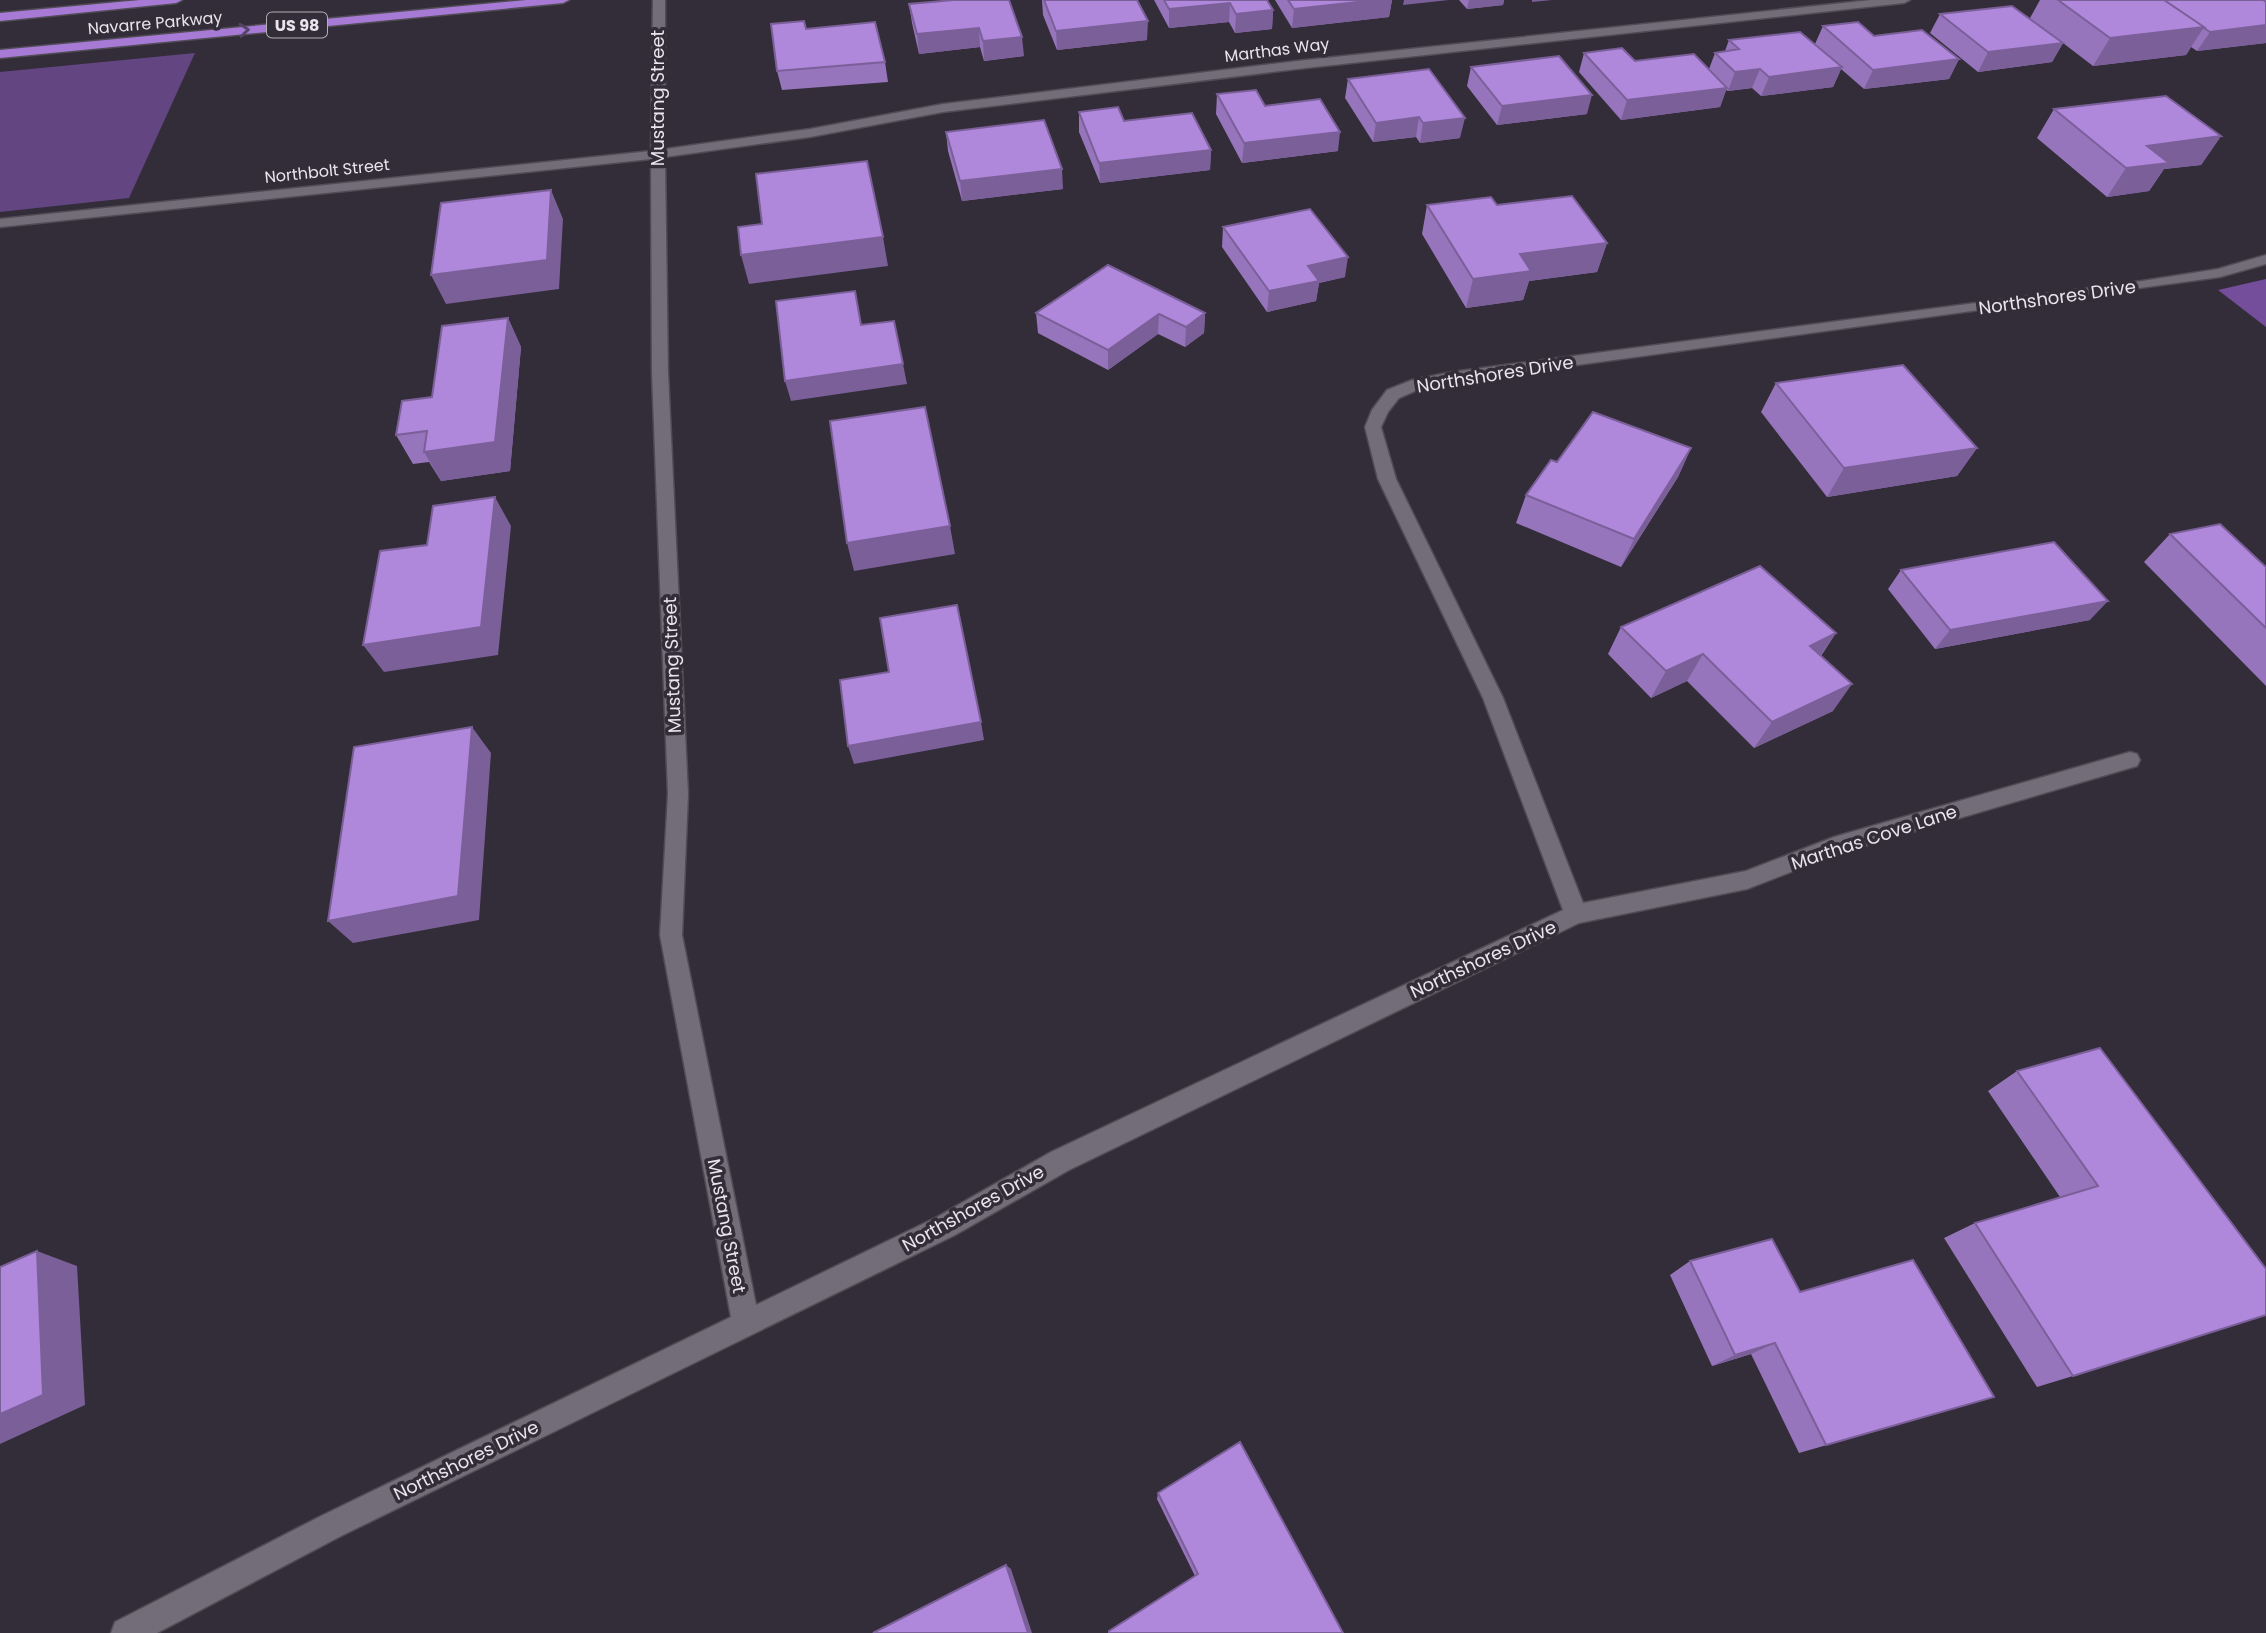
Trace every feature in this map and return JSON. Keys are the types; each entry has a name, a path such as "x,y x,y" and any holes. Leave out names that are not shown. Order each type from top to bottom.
{"highway":[{"name":"Navarre Parkway","path":"0,17 176,0"},
{"name":"Navarre Parkway","path":"0,54 563,0"},
{"path":"0,30 94,8"}],"street":[{"name":"Mustang Street","path":"659,0 657,154 660,373 678,794 671,935 746,1323"},
{"name":"Marthas Way","path":"657,154 810,133 943,108 997,101 1306,64 1903,0"},
{"name":"Northbolt Street","path":"0,223 657,154"},
{"name":"Northshores Drive","path":"126,1633 331,1526 946,1226 1060,1161 1576,914 1493,698 1387,479 1373,427 1380,410 1393,394 1418,384 1452,377 2142,285 2220,273 2266,259"},
{"name":"Marthas Cove Lane","path":"1576,914 1747,880 1834,846 2130,760"}],"shaded area":[{"path":"195,53 129,198 0,212 0,72"},
{"path":"2266,279 2266,327 2218,290"}],"building":[{"path":"954,0 1009,0 1022,37 983,41 979,28 917,34 909,4"},
{"path":"1044,0 1137,0 1148,21 1056,31"},
{"path":"1164,0 1267,0 1273,10 1236,14 1230,3 1169,9"},
{"path":"1288,0 1376,0 1294,9"},
{"path":"2058,0 2164,0 2204,27 2110,38"},
{"path":"2164,0 2263,0 2266,2 2266,25 2210,32"},
{"path":"2012,6 2063,43 1988,52 1940,14"},
{"path":"804,21 806,29 875,22 885,62 777,71 771,24"},
{"path":"1858,22 1874,36 1922,30 1959,59 1873,70 1823,26"},
{"path":"1800,32 1842,67 1769,77 1760,69 1735,72 1715,53 1739,49 1729,40"},
{"path":"1622,48 1635,61 1694,54 1727,88 1627,100 1584,53"},
{"path":"1559,56 1592,95 1502,106 1471,67"},
{"path":"1429,69 1465,118 1423,123 1419,117 1376,123 1348,79"},
{"path":"1256,90 1265,106 1320,99 1340,132 1244,143 1217,94"},
{"path":"2166,96 2221,136 2147,146 2169,163 2126,168 2054,109"},
{"path":"1118,107 1124,121 1192,113 1211,150 1099,163 1079,112"},
{"path":"1044,120 1062,169 960,181 946,132"},
{"path":"867,161 883,237 741,255 738,227 762,224 756,174"},
{"path":"551,190 547,260 431,275 441,203"},
{"path":"1572,196 1607,243 1520,254 1531,271 1473,279 1427,205 1491,197 1497,205"},
{"path":"1310,209 1348,257 1308,266 1319,281 1269,291 1223,227"},
{"path":"1108,265 1205,313 1186,327 1159,314 1108,350 1036,313"},
{"path":"855,291 861,325 894,321 903,364 785,381 776,301"},
{"path":"508,318 495,442 424,452 427,431 396,435 402,401 432,397 442,326"},
{"path":"1903,365 1977,448 1844,468 1776,383"},
{"path":"925,407 950,526 847,543 830,421"},
{"path":"1593,412 1691,448 1634,539 1526,495 1551,460 1557,462"},
{"path":"495,497 481,627 363,645 380,551 427,545 433,506"},
{"path":"2220,524 2266,567 2266,628 2170,534"},
{"path":"2054,542 2108,601 1950,630 1901,570"},
{"path":"1760,566 1836,633 1810,646 1852,684 1772,722 1703,654 1666,671 1621,627"},
{"path":"957,605 981,722 848,746 840,680 889,672 880,618"},
{"path":"472,727 458,896 328,921 354,747"},
{"path":"2100,1048 2266,1269 2266,1315 2073,1376 1975,1223 2098,1186 2017,1071"},
{"path":"1772,1239 1800,1292 1913,1260 1994,1397 1826,1445 1775,1343 1735,1355 1690,1261"},
{"path":"37,1251 43,1395 0,1414 0,1267"},
{"path":"1240,1442 1343,1633 1109,1633 1198,1574 1158,1493"},
{"path":"1006,1565 1028,1633 873,1633"}]}
